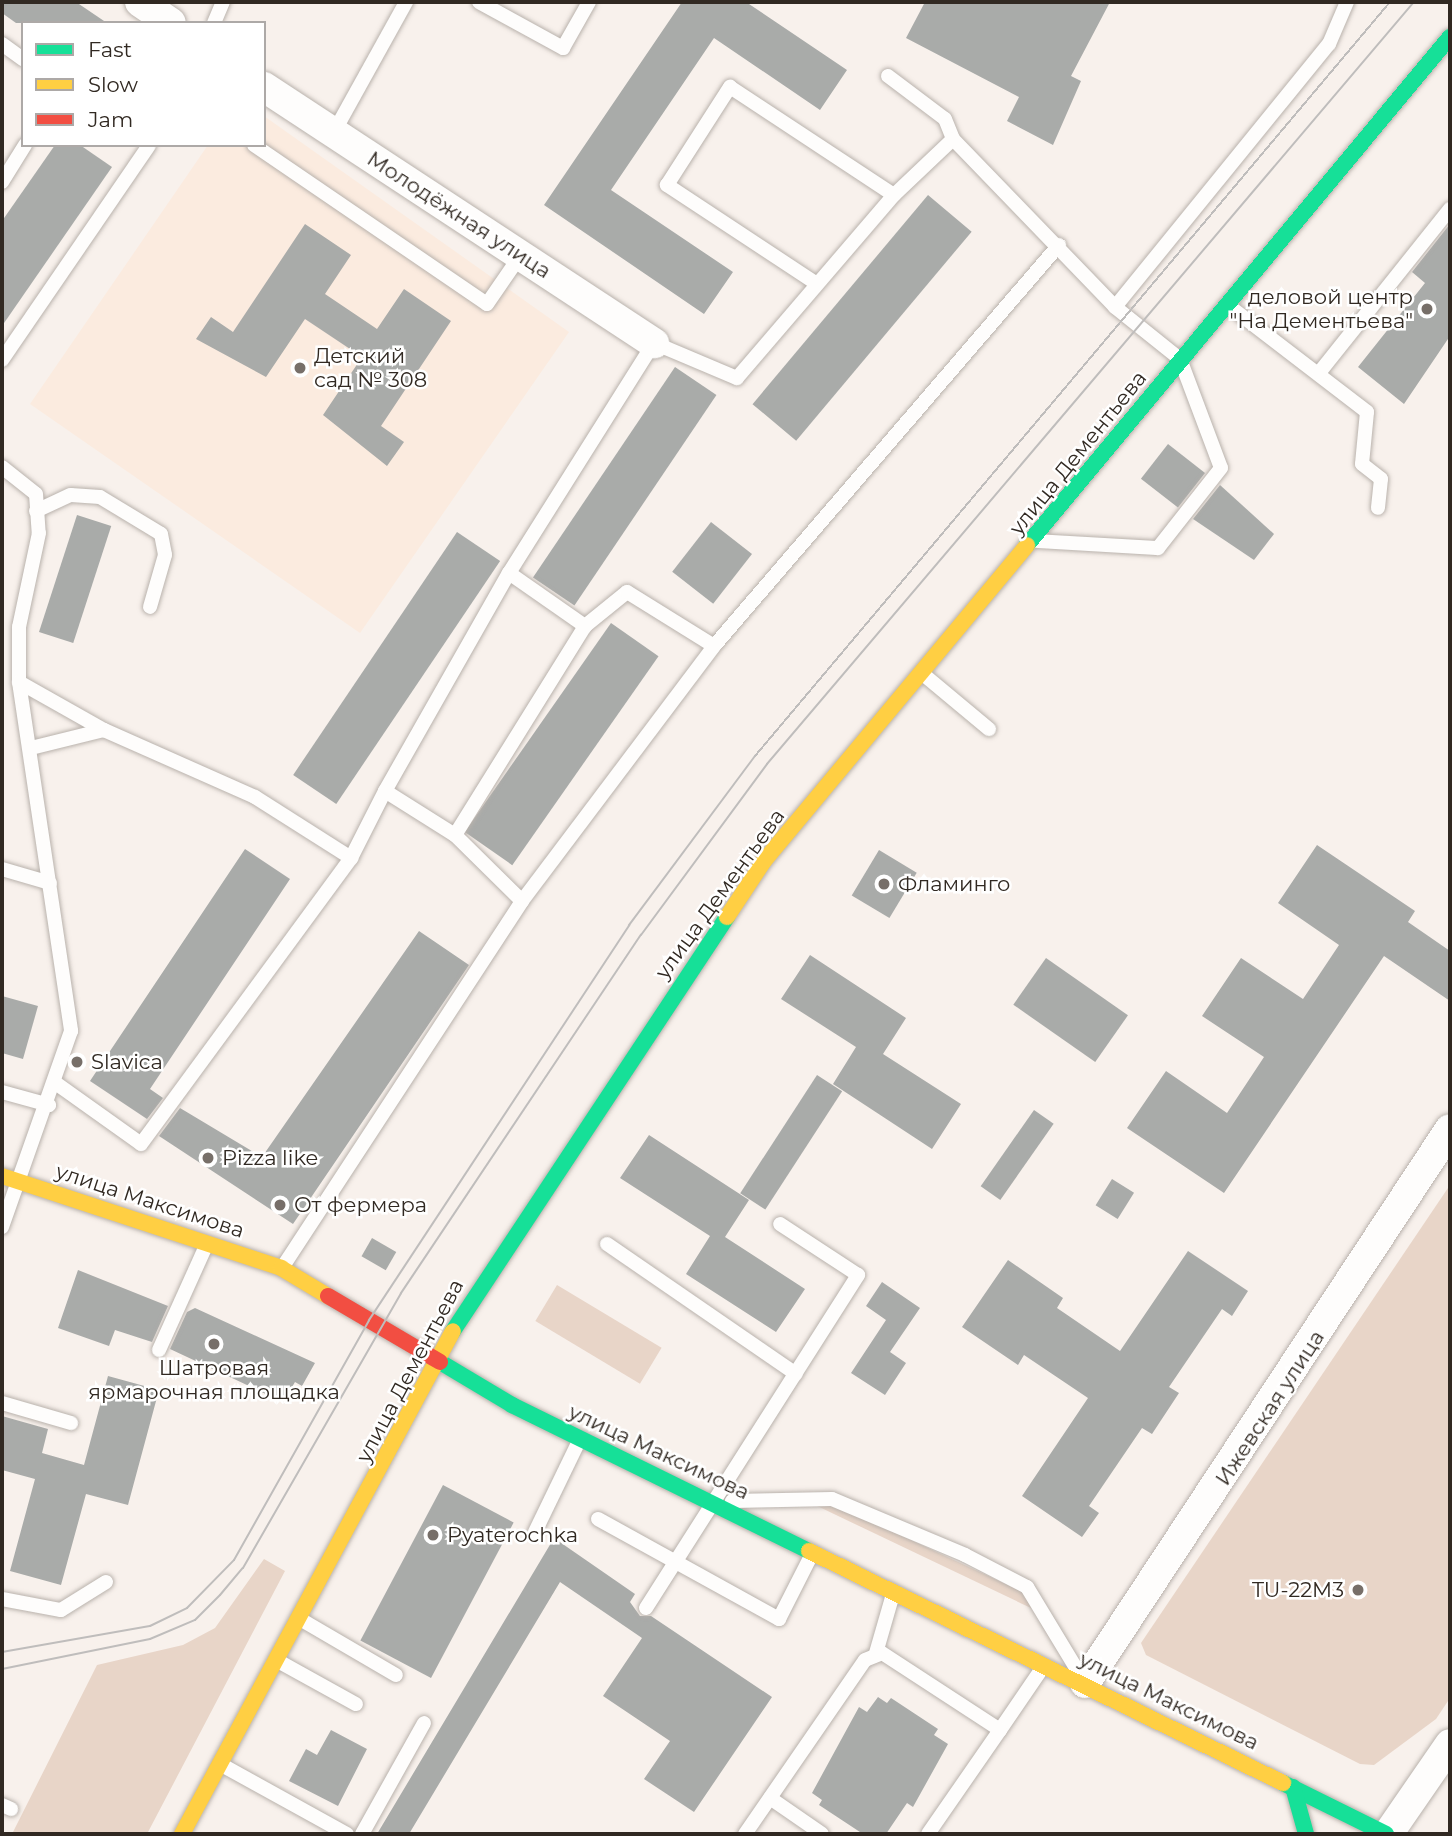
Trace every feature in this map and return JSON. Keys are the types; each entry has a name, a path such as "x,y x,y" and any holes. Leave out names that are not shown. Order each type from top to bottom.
{"main road":[{"name":"улица Дементьева","path":"182,1834 297,1617 440,1362 481,1283 764,860 1034,541 1226,304 1450,37"},
{"name":"улица Максимова","path":"2,1176 209,1240 281,1268 440,1362 580,1438 1046,1663 1387,1834"},
{"path":"1293,1787 1306,1834"}],"street":[{"path":"140,2 168,21"},
{"name":"Молодёжная улица","path":"266,88 654,343"},
{"name":"Ижевская улица","path":"1085,1683 1243,1452 1450,1129"},
{"path":"1387,1834 1450,1744"}],"lane":[{"path":"215,21 223,2"},
{"path":"334,132 406,2"},
{"path":"479,2 563,48 589,2"},
{"path":"1115,307 1329,44 1347,2"},
{"path":"2,44 21,58"},
{"path":"888,76 945,119 953,139 1059,245 1115,307 1181,359 1221,468 1158,548 1034,541"},
{"path":"817,284 667,186 730,87 894,195"},
{"path":"57,1084 141,1144 351,858 385,791 509,573 654,343 737,378 894,195 953,139"},
{"path":"2,182 24,147"},
{"path":"2,360 148,147"},
{"path":"257,147 487,304 520,256"},
{"path":"1319,373 1450,209"},
{"path":"281,1268 522,901 714,646 1059,245"},
{"path":"1226,304 1367,412 1362,464 1381,479 1378,508"},
{"path":"2,467 36,494 40,533 19,627 19,682 31,748 71,1031 57,1084 23,1182 2,1227"},
{"path":"36,511 71,495 100,497 161,534 165,555 150,607"},
{"path":"509,573 585,626"},
{"path":"455,835 585,626 627,592 714,646"},
{"path":"921,672 989,729"},
{"path":"19,682 104,730 255,797 351,858"},
{"path":"31,748 104,730"},
{"path":"385,791 455,835 522,901"},
{"path":"2,869 50,883"},
{"path":"2,1091 49,1105"},
{"path":"646,1608 858,1275 780,1224"},
{"path":"159,1350 209,1240"},
{"path":"607,1244 796,1374"},
{"path":"2,1403 71,1423"},
{"path":"536,1532 580,1438"},
{"path":"715,1501 832,1499 965,1555 1027,1587 1085,1683"},
{"path":"598,1519 673,1565 779,1619 814,1550"},
{"path":"2,1599 61,1610 106,1582"},
{"path":"745,1834 865,1660 876,1653 895,1589"},
{"path":"297,1617 396,1675"},
{"path":"876,1653 892,1656 1000,1730"},
{"path":"275,1659 356,1704"},
{"path":"928,1834 1046,1663"},
{"path":"362,1834 424,1723"},
{"path":"219,1764 347,1834"},
{"path":"770,1798 822,1834"}],"shaded area":[{"name":"Детский сад № 308","path":"266,117 569,332 360,633 30,404 207,147 266,147"},
{"path":"1450,1185 1450,1698 1436,1719 1374,1765 1360,1764 1146,1655 1141,1643"},
{"path":"557,1285 662,1348 640,1384 535,1321"},
{"path":"831,1503 1025,1593 1033,1609 813,1504"},
{"path":"264,1559 285,1571 147,1834 12,1834 97,1665 183,1645 215,1628"}],"building":[{"path":"2,2 76,2 104,21 16,23 2,13"},
{"path":"682,2 746,2 847,70 820,110 714,38 611,190 733,272 704,314 544,205"},
{"path":"925,2 1110,2 1071,76 1081,81 1053,145 1007,121 1019,97 906,38"},
{"path":"54,147 83,147 112,167 2,326 2,221"},
{"path":"928,195 972,232 796,441 753,404"},
{"path":"305,224 351,255 325,294 377,329 404,289 451,321 381,426 404,442 387,466 323,415 362,357 305,319 266,377 196,339 211,317 233,332"},
{"name":"деловой центр \"На Дементьева\"","path":"1450,224 1450,336 1404,404 1358,367 1425,283 1412,272"},
{"path":"675,367 716,395 574,606 533,578"},
{"path":"1168,444 1205,473 1178,508 1141,479"},
{"path":"1220,485 1274,534 1254,560 1193,519"},
{"path":"77,515 111,526 73,643 39,632"},
{"path":"711,522 752,554 713,604 672,572"},
{"path":"457,532 500,561 336,804 293,775"},
{"path":"611,623 659,656 512,865 465,832"},
{"path":"1317,845 1415,911 1408,922 1450,951 1450,1001 1384,956 1224,1193 1127,1128 1166,1071 1227,1113 1264,1057 1202,1016 1241,958 1303,999 1339,945 1278,903"},
{"path":"245,849 290,879 150,1089 163,1098 147,1119 90,1081"},
{"name":"Фламинго","path":"879,850 917,873 889,918 852,895"},
{"path":"419,931 469,965 293,1224 159,1136 180,1108 262,1157"},
{"path":"810,955 906,1018 883,1054 961,1104 932,1149 833,1084 856,1047 781,999"},
{"path":"1046,958 1128,1015 1095,1062 1013,1005"},
{"path":"2,996 38,1006 23,1059 2,1053"},
{"path":"817,1075 842,1091 765,1210 740,1193"},
{"path":"1034,1110 1054,1124 1000,1200 981,1186"},
{"path":"649,1135 749,1200 725,1237 805,1289 776,1332 686,1274 710,1236 620,1178"},
{"path":"1112,1179 1134,1193 1118,1219 1096,1205"},
{"path":"372,1238 396,1252 386,1270 362,1256"},
{"path":"1188,1251 1248,1291 1232,1316 1222,1309 1169,1387 1179,1393 1152,1434 1142,1428 1089,1506 1099,1513 1082,1537 1022,1496 1088,1398 1024,1355 1018,1365 962,1327 1008,1260 1063,1298 1057,1308 1120,1351"},
{"path":"78,1270 168,1306 152,1342 115,1330 109,1346 58,1328"},
{"path":"882,1282 920,1308 890,1352 906,1363 885,1395 851,1373 886,1320 866,1306"},
{"path":"195,1308 315,1363 302,1386 295,1382 283,1402 170,1349 187,1312"},
{"path":"108,1376 159,1390 128,1505 86,1494 61,1585 10,1571 35,1479 2,1470 2,1416 48,1429 42,1453 84,1465"},
{"path":"443,1485 514,1523 431,1678 360,1640"},
{"path":"554,1538 635,1594 630,1602 640,1616 651,1616 772,1697 694,1812 644,1779 670,1741 603,1696 642,1638 560,1582 409,1834 377,1834"},
{"path":"878,1697 887,1703 891,1698 938,1729 934,1735 948,1744 913,1807 907,1803 886,1834 863,1834 819,1805 822,1800 812,1793 859,1707 867,1712"},
{"path":"331,1730 367,1749 338,1806 289,1781 306,1749 317,1755"}],"tram line":[{"path":"2,1652 150,1626 187,1608 234,1560 369,1320 629,925 755,756 1390,2"},
{"path":"2,1669 150,1639 195,1620 243,1568 401,1293 641,935 767,764 1414,2"}],"traffic: fast":[{"path":"1027,545 1450,37"},
{"path":"453,1331 727,917"},
{"path":"440,1362 512,1405 809,1551"},
{"path":"1283,1783 1386,1834"},
{"path":"1293,1787 1306,1834"}],"traffic: slow":[{"path":"727,917 764,861 1027,545"},
{"path":"2,1176 281,1268 328,1296"},
{"path":"182,1834 453,1331"},
{"path":"809,1551 1283,1783"}],"traffic: jam":[{"path":"328,1296 440,1362"}],"place":[{"name":"деловой центр \"На Дементьева\"","path":"1427,309"},
{"name":"Детский сад № 308","path":"300,368"},
{"name":"Фламинго","path":"884,884"},
{"name":"Slavica","path":"77,1062"},
{"name":"Pizza like","path":"208,1158"},
{"name":"От фермера","path":"280,1205"},
{"name":"Шатровая ярмарочная площадка","path":"214,1344"},
{"name":"Pyaterochka","path":"433,1535"},
{"name":"TU-22M3","path":"1358,1590"}]}
